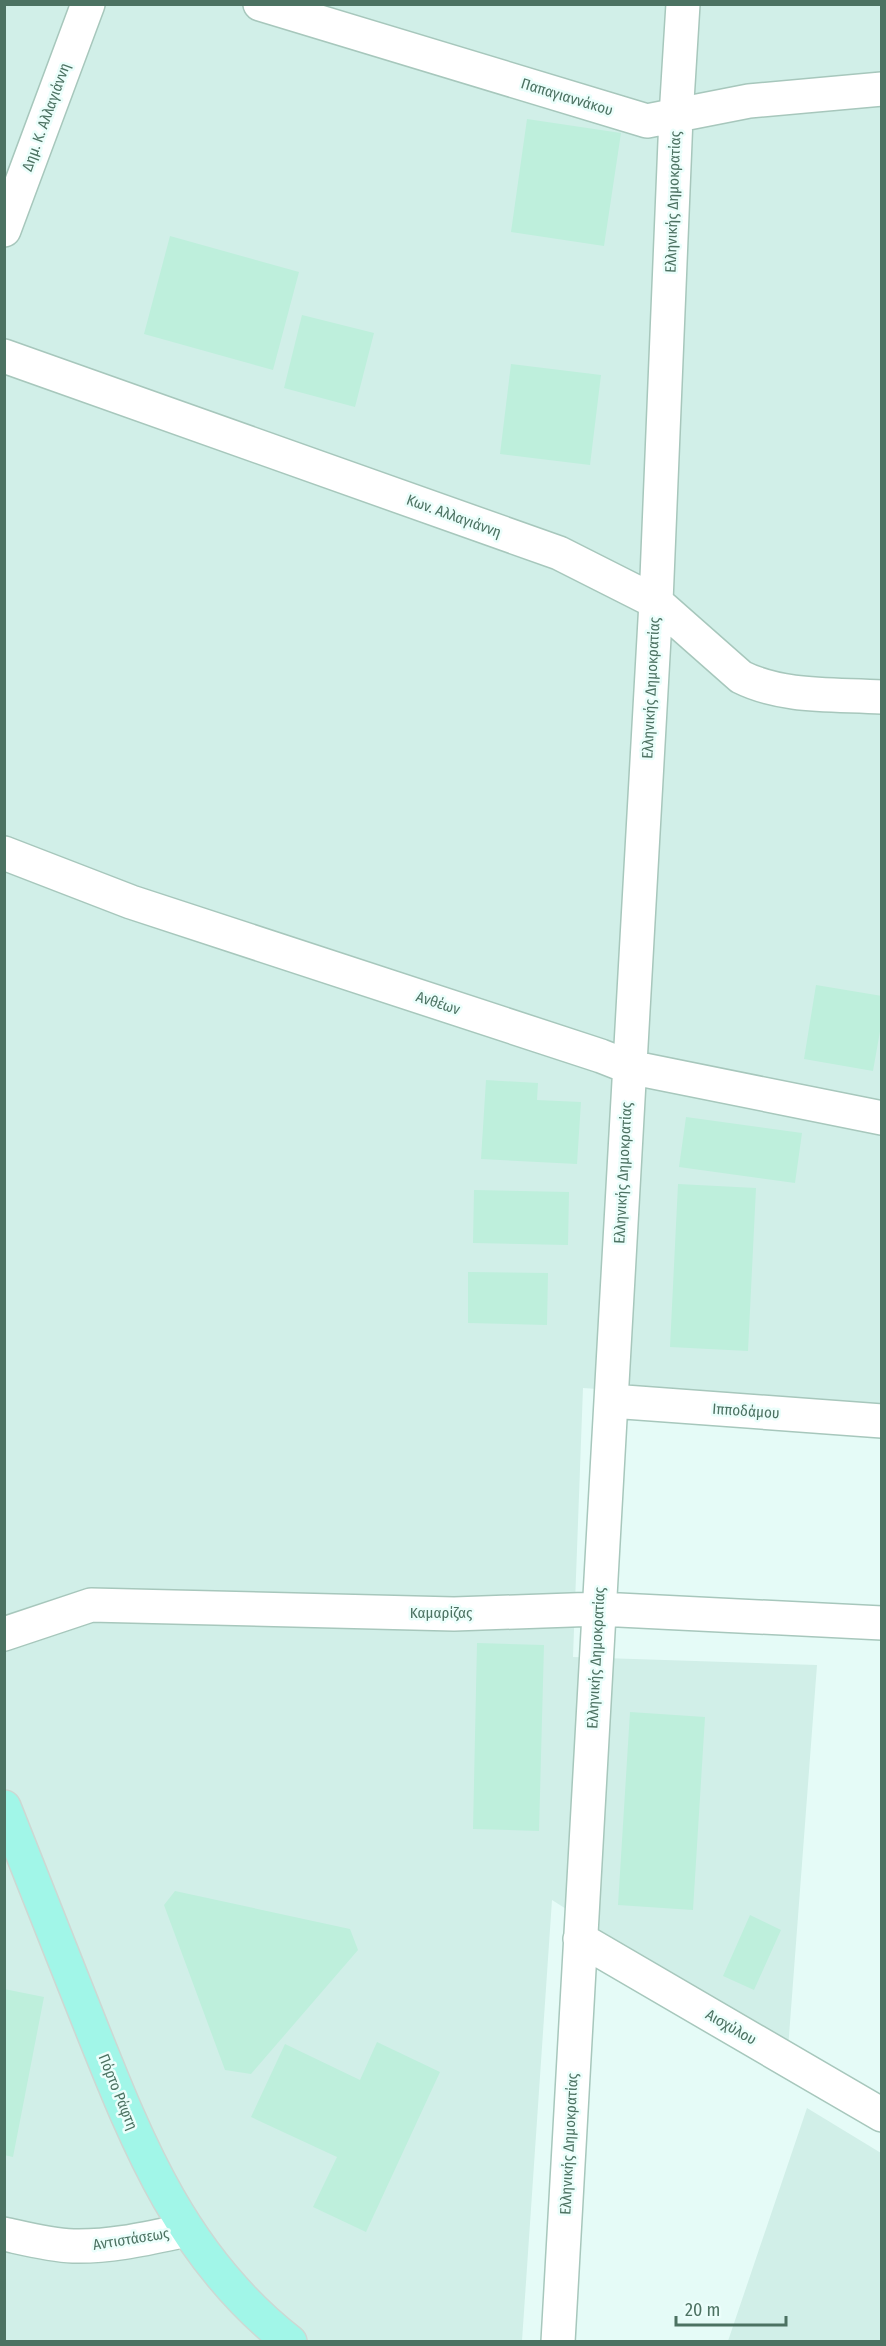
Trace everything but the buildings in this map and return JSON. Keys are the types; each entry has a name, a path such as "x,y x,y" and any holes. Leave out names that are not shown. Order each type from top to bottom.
{"main road":[{"name":"Πόρτο Ράφτη","path":"4,1807 129,2122 156,2178 187,2230 227,2284 268,2325 290,2342"}],"street":[{"name":"Δημ. Κ. Αλλαγιάννη","path":"4,230 88,4"},
{"name":"Παπαγιαννάκου","path":"260,4 647,121 749,101 882,89"},
{"name":"Ελληνικής Δημοκρατίας","path":"558,2342 656,602 676,117 683,4"},
{"name":"Κων. Αλλαγιάννη","path":"4,356 559,553 656,602 741,677 758,686 800,693 882,697"},
{"name":"Ανθέων","path":"4,853 131,902 629,1067 882,1118"},
{"name":"Ιπποδάμου","path":"610,1401 882,1421"},
{"name":"Καμαρίζας","path":"4,1634 91,1605 454,1614 599,1609 882,1623"},
{"name":"Αισχύλου","path":"580,1939 882,2115"},
{"name":"Αντιστάσεως","path":"4,2234 44,2242 97,2246 187,2230"}],"shaded area":[{"path":"5,5 881,5 881,1409 583,1388 573,1657 817,1665 788,2049 552,1900 522,2341 5,2342"},
{"path":"807,2108 881,2153 881,2341 728,2341"}]}
